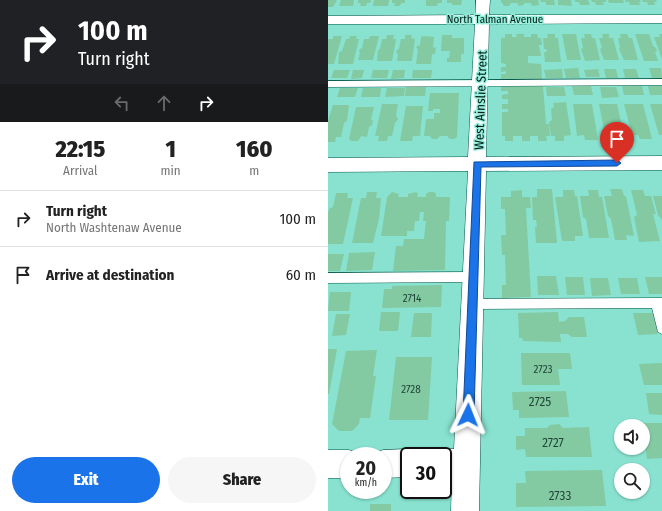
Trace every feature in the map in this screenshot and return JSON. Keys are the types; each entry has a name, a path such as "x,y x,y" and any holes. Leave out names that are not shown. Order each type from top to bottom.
{"street":[{"name":"North Talman Avenue","path":"328,20 483,10 662,19"},
{"name":"West Ainslie Street","path":"465,511 455,463 472,304 483,10"},
{"path":"328,165 662,163"},
{"path":"328,464 340,464"}],"lane":[{"path":"328,84 662,82"},
{"path":"328,278 473,277"},
{"path":"472,304 660,303 662,328"}],"building":[{"path":"328,0 337,0 333,7 328,7"},
{"path":"341,0 354,0 353,6 339,6"},
{"path":"358,0 371,0 366,6 360,6 361,3 358,3"},
{"path":"374,0 389,0 388,6 373,6"},
{"path":"392,0 405,0 405,3 401,3 400,6 394,6 395,3 392,3"},
{"path":"426,0 442,0 442,3 438,3 437,6 426,6"},
{"path":"447,0 462,0 461,5 452,5 452,3 447,3"},
{"path":"501,0 538,0 539,5 532,6 531,3 525,3 519,6 517,3 511,3 509,6 505,6 501,3"},
{"path":"540,0 554,0 555,5 546,5 546,2 541,2"},
{"path":"558,0 571,0 572,6 558,5"},
{"path":"575,0 588,0 590,5 580,5 579,2 575,2"},
{"path":"591,0 606,0 606,2 603,2 604,5 596,5 595,2 592,2"},
{"path":"608,0 623,0 624,3 609,3"},
{"path":"625,0 640,0 641,2 639,2 640,5 630,5 629,2 626,2"},
{"path":"642,0 656,0 657,2 654,2 655,5 648,5 647,2 643,2"},
{"path":"505,34 512,34 512,37 517,37 516,34 524,34 524,37 531,37 531,34 537,34 538,38 541,38 542,45 539,45 541,56 528,56 528,63 541,64 542,79 501,79 501,74 506,74 506,71 501,72 501,67 506,67 506,64 501,63 501,38 505,38"},
{"path":"547,34 555,34 555,38 558,38 561,62 545,62 544,52 547,52 546,49 544,49 543,38 548,38"},
{"path":"562,34 576,34 581,60 567,60"},
{"path":"584,34 591,34 592,38 595,38 600,60 585,61 581,49 583,48 581,38 585,38"},
{"path":"602,34 609,34 609,38 613,38 619,60 604,60 600,49 602,48 599,38 603,38"},
{"path":"620,34 627,34 629,38 632,38 638,60 624,60 619,49 618,38 621,38"},
{"path":"635,34 649,34 653,46 657,51 655,52 658,61 644,61"},
{"path":"659,34 662,34 662,59 654,37 660,37"},
{"path":"387,35 394,35 393,39 396,39 392,61 377,61 378,50 380,49 382,39 386,39"},
{"path":"405,35 412,35 411,38 415,39 412,61 397,61 398,54 396,53 399,49 401,39 405,39"},
{"path":"442,35 452,35 452,38 464,38 464,54 461,54 461,62 447,62 450,51 441,51"},
{"path":"333,36 342,36 334,64 328,64 328,39 333,39"},
{"path":"350,36 357,36 356,39 359,39 353,64 338,64 339,52 342,51 346,39 349,39"},
{"path":"370,36 379,36 373,60 358,60 359,52 362,48 364,39 369,39"},
{"path":"421,37 434,37 433,48 436,47 435,54 432,54 431,64 416,64 418,49 416,48 420,45"},
{"path":"578,68 580,78 566,78 564,69"},
{"path":"649,68 661,68 662,78 652,78"},
{"path":"562,69 563,78 546,78 544,70"},
{"path":"598,69 600,77 586,77 584,70"},
{"path":"604,69 616,69 618,78 606,78"},
{"path":"623,69 636,69 639,78 625,78"},
{"path":"334,70 350,70 347,78 331,78"},
{"path":"353,70 364,70 362,78 351,79"},
{"path":"373,70 389,70 387,78 371,78"},
{"path":"393,70 405,70 404,78 391,79"},
{"path":"413,70 432,70 431,78 412,78"},
{"path":"501,86 543,86 546,124 549,124 550,136 546,136 547,141 538,141 538,136 530,136 530,141 522,141 522,136 513,136 513,141 505,141 505,136 502,136 502,112 508,112 508,109 502,109 502,104 508,104 508,99 502,99 502,95 508,94 508,91 501,91"},
{"path":"572,86 591,86 593,95 574,95"},
{"path":"622,86 642,86 644,95 624,95"},
{"path":"648,86 662,86 662,95 650,95"},
{"path":"406,87 426,87 425,96 405,96"},
{"path":"546,87 564,87 566,96 547,96"},
{"path":"600,87 616,87 619,97 602,98"},
{"path":"340,88 358,88 355,97 337,97"},
{"path":"363,88 381,88 380,97 361,97"},
{"path":"387,88 405,88 404,96 385,97"},
{"path":"430,93 459,93 457,137 454,139 450,139 447,136 440,136 437,139 432,139 430,136 424,136 426,119 434,119 434,113 440,113 440,109 428,111"},
{"path":"566,102 571,135 564,136 564,141 555,141 555,136 551,136 549,122 552,120 551,109 554,107 553,103"},
{"path":"382,104 398,104 396,115 398,119 395,123 392,136 388,136 387,141 378,141 379,136 375,136"},
{"path":"573,104 592,104 598,140 585,140 584,135 577,136"},
{"path":"599,104 617,104 625,140 612,140 612,135 605,135"},
{"path":"624,104 643,104 652,139 640,139 638,135 632,135"},
{"path":"650,104 662,104 662,135 659,135"},
{"path":"333,105 349,105 347,121 344,123 341,137 336,137 335,142 328,142 328,121"},
{"path":"406,106 423,106 420,136 413,136 412,141 400,141"},
{"path":"356,107 374,107 371,119 373,121 372,125 369,127 367,137 361,136 358,141 351,141 349,139"},
{"path":"537,189 552,189 557,243 536,243 535,227 537,227 536,220 533,220 532,197 537,197"},
{"path":"610,189 622,189 624,196 626,196 634,236 626,235 627,240 615,240 611,219 608,216 604,196 612,196"},
{"path":"522,190 522,197 530,197 531,208 526,208 531,297 502,298 502,285 506,285 505,255 502,255 501,235 506,235 505,209 501,209 501,197 511,197 511,191"},
{"path":"563,190 574,190 575,196 577,196 583,236 575,236 575,241 562,241 555,197 563,197"},
{"path":"588,190 598,190 599,197 602,197 609,238 589,238 586,219 583,217 580,196 589,196"},
{"path":"631,190 643,190 645,196 651,196 656,214 653,214 660,241 639,242 634,217 637,215"},
{"path":"367,192 377,192 376,198 381,198 379,219 373,243 352,243 361,198 366,198"},
{"path":"392,192 399,194 398,197 408,197 408,194 416,192 418,194 417,197 426,197 426,194 429,192 434,192 436,197 450,197 449,221 446,221 445,270 393,271 396,246 403,246 404,239 424,239 426,221 423,221 424,212 420,212 419,221 415,221 414,231 407,231 407,236 381,236 387,197"},
{"path":"336,193 348,193 347,198 353,198 343,244 328,244 328,213 329,209 333,207"},
{"path":"653,196 662,196 662,220 658,215"},
{"path":"375,252 372,270 346,271 349,253"},
{"path":"328,254 344,254 340,271 328,271"},
{"path":"537,276 556,276 559,295 538,295"},
{"path":"565,277 583,277 585,295 567,295"},
{"path":"645,277 662,277 662,294 649,294"},
{"path":"590,278 608,278 611,295 592,296"},
{"path":"618,278 637,278 640,294 621,294"},
{"path":"442,285 441,307 382,308 384,289 392,289 392,286"},
{"path":"330,292 351,292 349,311 328,311"},
{"path":"381,312 400,312 398,331 379,331"},
{"path":"558,312 559,322 565,321 569,317 584,317 587,337 572,337 568,334 560,334 561,342 523,341 522,338 519,338 518,313"},
{"path":"414,313 432,313 431,337 411,337"},
{"path":"633,313 654,313 658,334 638,335"},
{"path":"336,314 350,314 346,335 332,336"},
{"path":"328,349 337,349 329,394 328,394"},
{"path":"377,350 373,376 376,376 370,418 360,418 359,424 352,431 339,431 332,424 346,351"},
{"path":"521,353 570,353 572,369 558,369 560,385 522,385"},
{"path":"396,357 432,357 428,420 389,420"},
{"path":"662,363 662,385 644,385 639,364"},
{"path":"566,391 569,417 519,418 519,410 513,410 512,392"},
{"path":"646,393 662,393 662,415 649,414"},
{"path":"650,423 662,423 662,458 647,459 647,455 650,455"},
{"path":"559,424 563,428 589,427 592,457 526,457 525,449 516,450 516,436 525,436 525,428 547,428 550,425"},
{"path":"602,470 606,506 516,507 516,483 526,483 525,471"},
{"path":"370,504 391,504 391,511 370,511"}],"route":[{"path":"468,415 477,164 617,163"}]}
